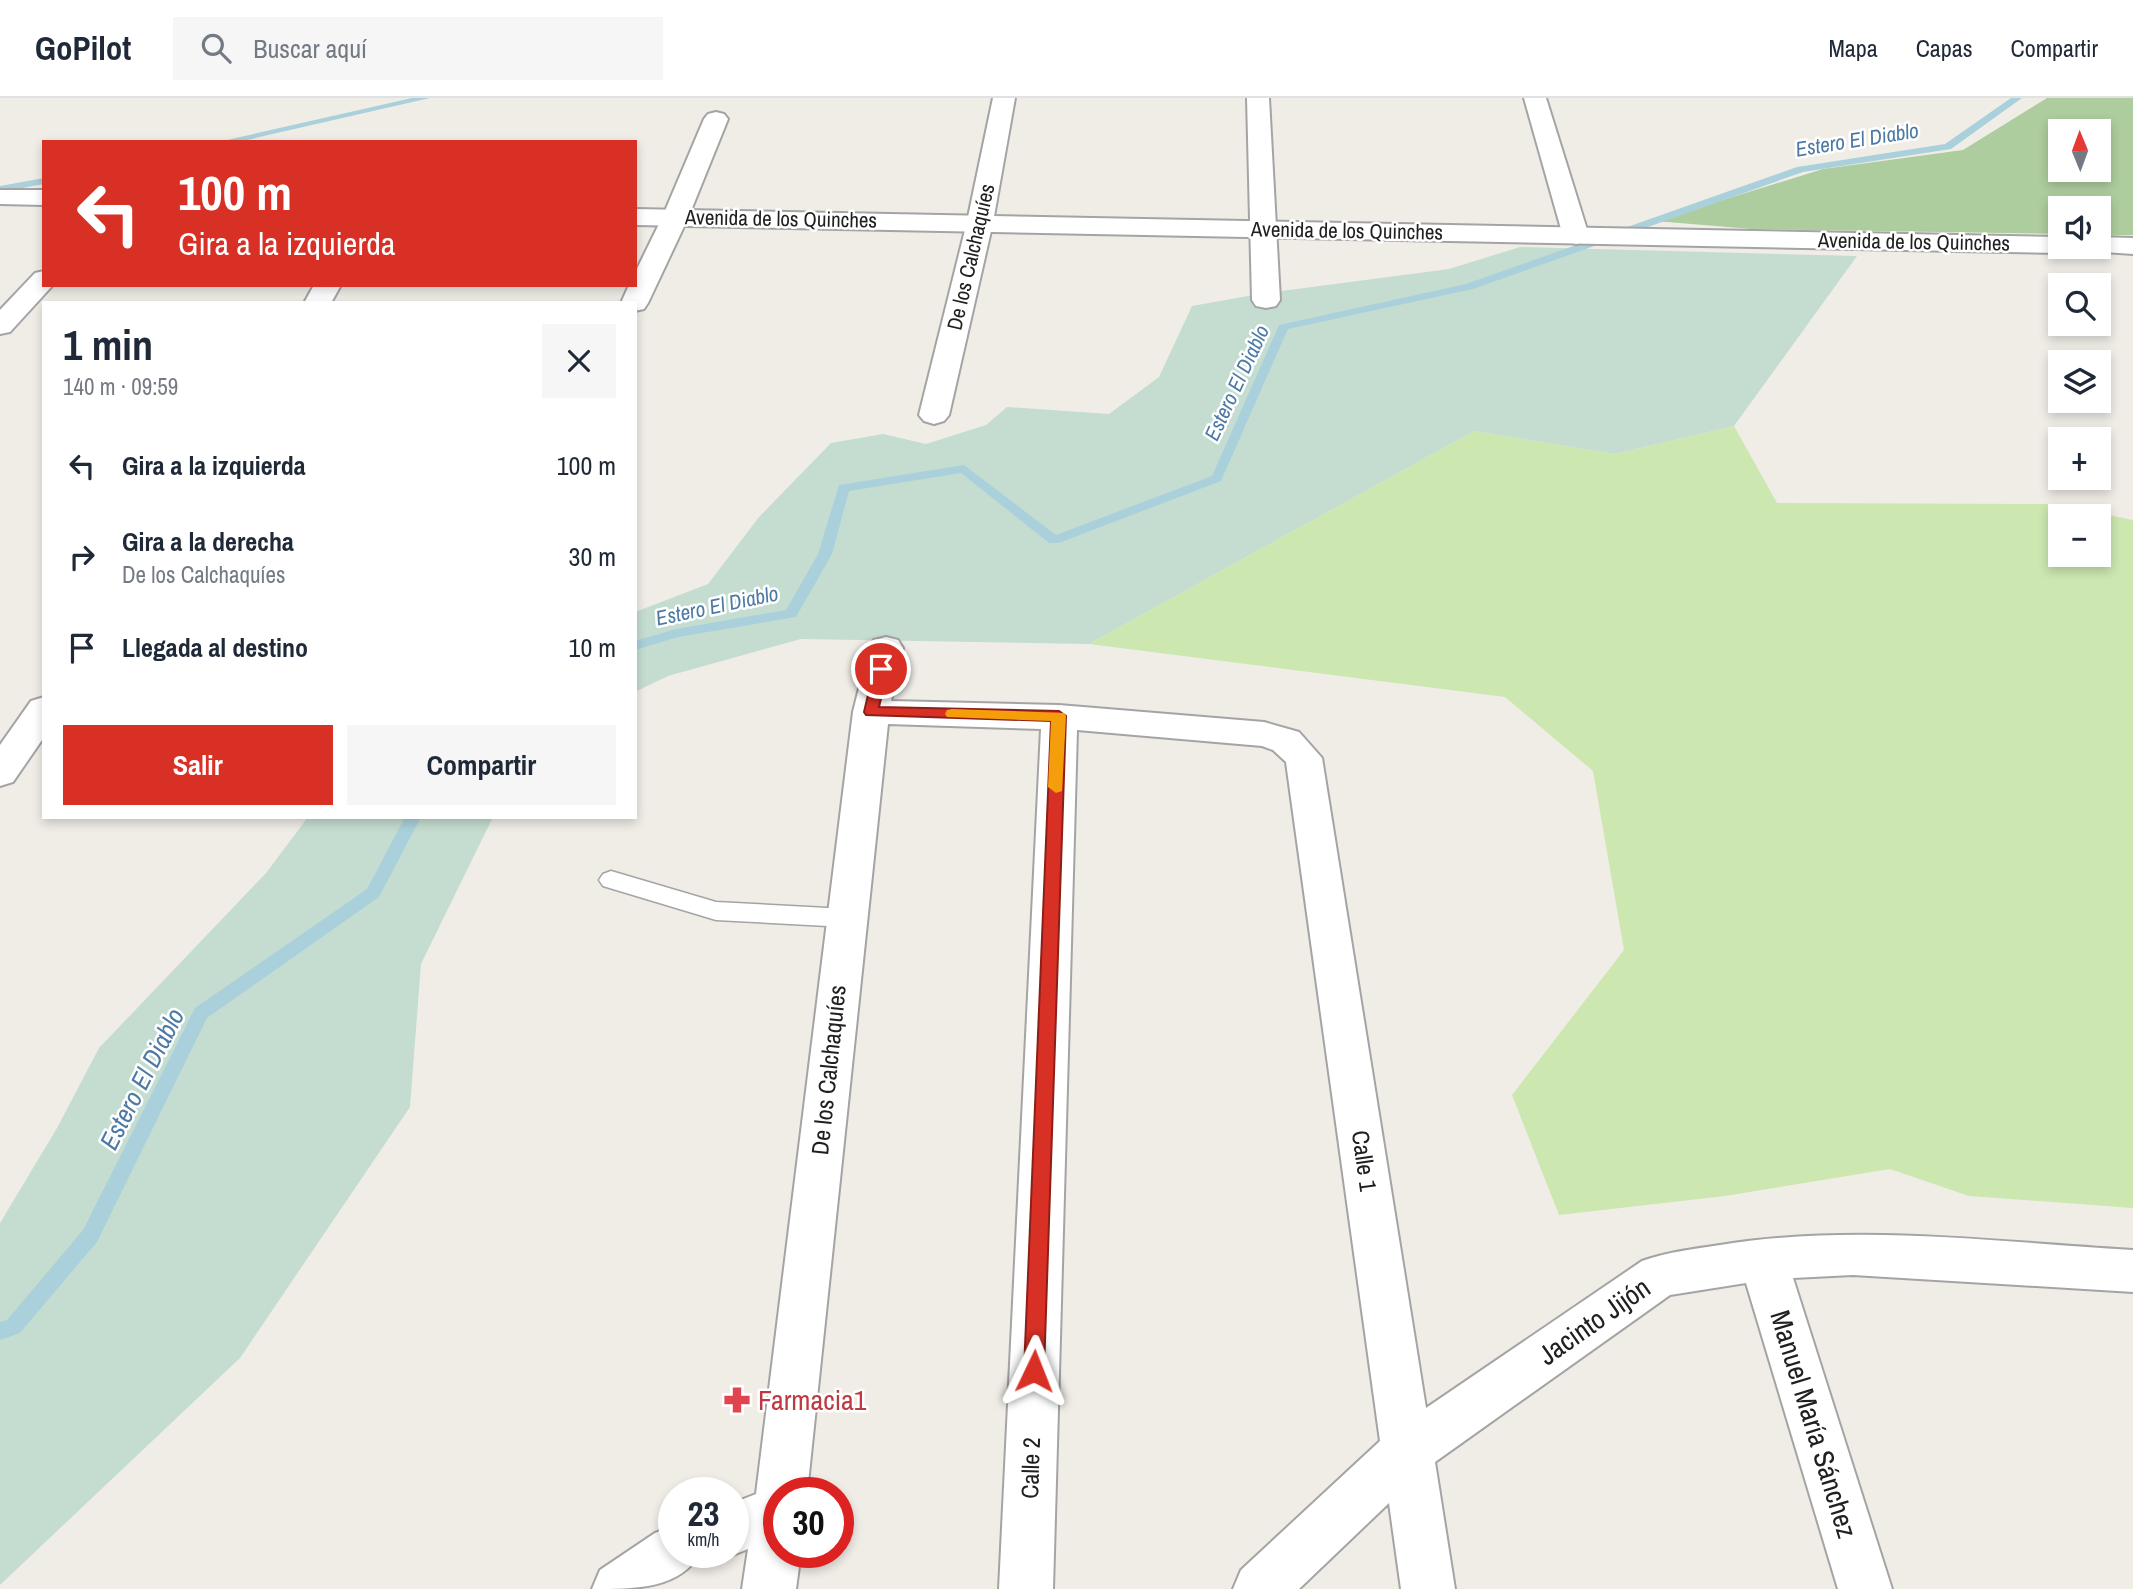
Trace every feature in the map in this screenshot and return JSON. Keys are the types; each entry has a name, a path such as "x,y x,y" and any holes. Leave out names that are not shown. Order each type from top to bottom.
{"street":[{"name":"De los Calchaquíes","path":"934,415 980,222 1004,98"},
{"path":"1258,98 1266,300"},
{"path":"1535,98 1586,236"},
{"path":"635,301 675,218 716,119"},
{"path":"0,197 42,198"},
{"name":"Avenida de los Quinches","path":"637,217 2048,245"},
{"path":"2111,245 2133,246"},
{"path":"0,326 42,281"},
{"name":"De los Calchaquíes","path":"783,1477 871,712 886,648"},
{"path":"14,760 42,712"},
{"path":"871,712 1059,716"},
{"name":"Calle 1","path":"1059,716 1264,734 1286,741 1304,758 1428,1589"},
{"name":"Calle 2","path":"1026,1589 1059,716"},
{"name":"Jacinto Jijón","path":"1261,1589 1407,1451 1659,1276 1763,1259 1853,1254 2133,1271"},
{"name":"Manuel María Sánchez","path":"1763,1259 1865,1589"},
{"path":"619,1589 658,1563"},
{"path":"768,1589 771,1568"}],"lane":[{"path":"611,880 716,911 846,918"}],"green space":[{"path":"2047,98 2133,98 2133,235 2111,235 2111,196 2048,196 2048,234 1752,229 1655,221 1823,169 1963,150"},
{"path":"1520,247 1857,256 1734,426 1615,454 1474,431 1089,644 801,639 668,676 637,691 637,611 708,584 759,517 831,443 883,434 926,444 986,425 1007,407 1109,414 1159,377 1192,306 1259,294 1449,269"},
{"path":"1734,426 1777,503 2053,504 2048,504 2048,567 2111,567 2111,516 2133,520 2133,1208 1969,1196 1890,1169 1725,1196 1559,1215 1512,1095 1624,950 1593,771 1505,697 1089,644 1474,431 1615,454"},
{"path":"306,819 492,819 421,964 410,1107 240,1358 0,1585 0,1223 57,1128 99,1048 266,873"}],"waterway":[{"path":"232,140 425,98"},
{"name":"Estero El Diablo","path":"637,645 676,633 791,614 825,554 843,488 964,469 1054,540 1217,478 1283,327 1469,287 1801,169 1948,147 2017,98"},
{"path":"0,189 42,181"},
{"name":"Estero El Diablo","path":"0,1331 13,1327 90,1236 201,1013 373,893 412,819"}],"slow traffic":[{"path":"952,714 1059,716 1056,787"}],"place":[{"name":"Farmacia1","path":"737,1400"}],"route":[{"path":"881,669 871,712 1059,716 1034,1371"}]}
